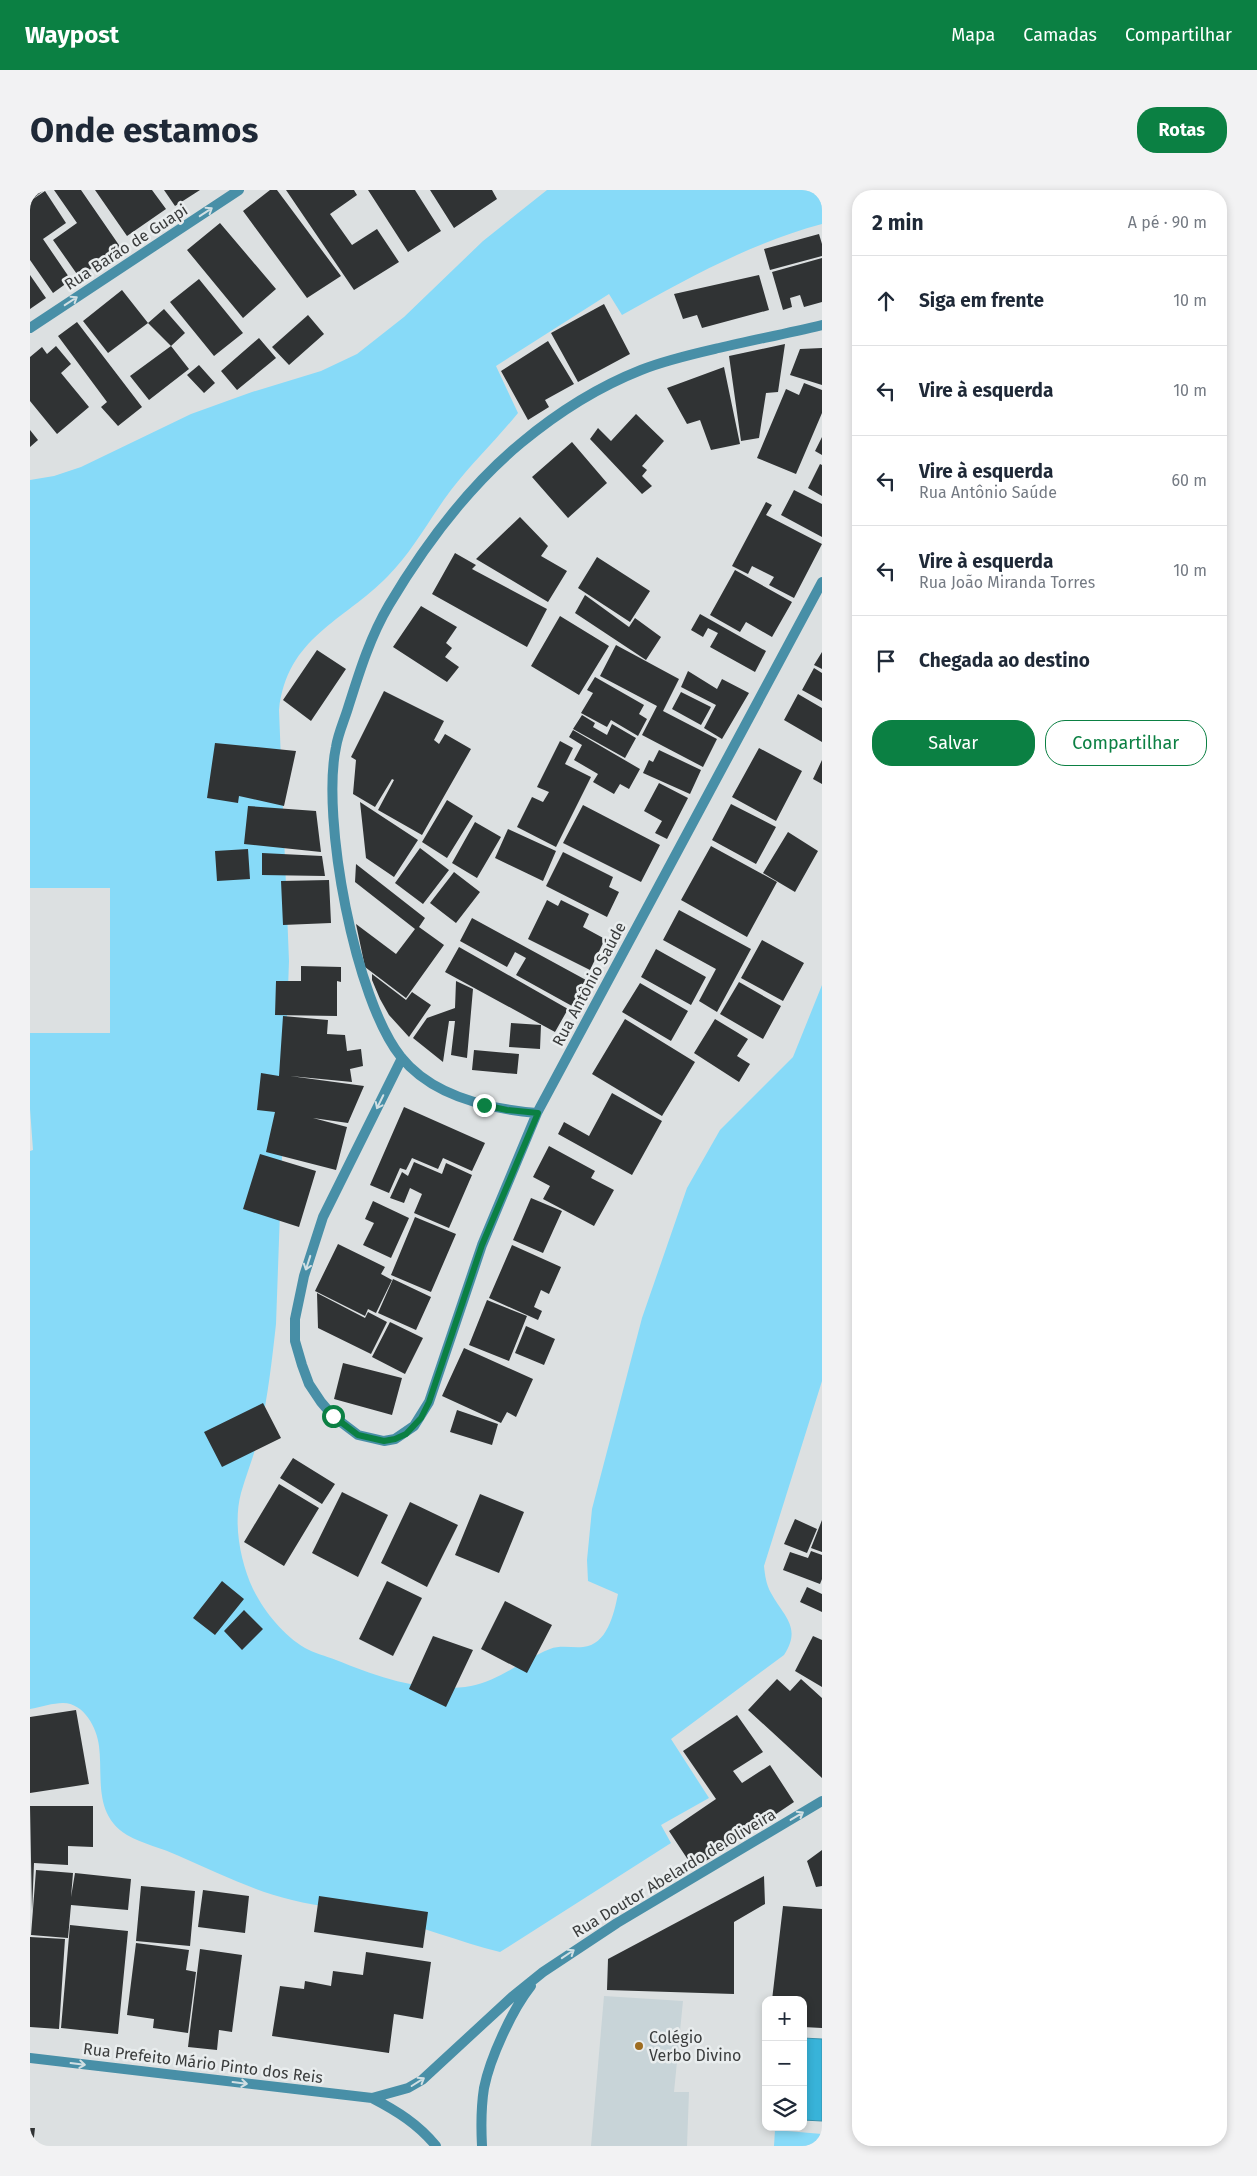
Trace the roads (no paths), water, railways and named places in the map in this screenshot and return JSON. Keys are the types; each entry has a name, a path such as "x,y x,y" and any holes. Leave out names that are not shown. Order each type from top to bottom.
{"street":[{"name":"Rua Barão de Guapi","path":"30,328 239,190"},
{"path":"538,1113 507,1110 459,1097 423,1077 402,1058 387,1036 376,1011 359,959 340,874 332,811 332,779 336,747 358,676 388,606 428,545 476,486 522,442 556,416 615,381 670,360 822,325"},
{"name":"Rua Antônio Saúde","path":"402,1058 324,1217 304,1276 295,1319 295,1341 309,1384 320,1402 339,1421 358,1435 384,1441 406,1434 421,1418 429,1402 482,1245 538,1113 822,582"},
{"name":"Rua Doutor Abelardo de Oliveira","path":"372,2098 408,2088 422,2080 512,1997 543,1972 617,1922 822,1801"},
{"name":"Rua Doutor Abelardo de Oliveira","path":"482,2146 481,2121 484,2087 491,2066 519,2003 543,1972"},
{"name":"Rua Prefeito Mário Pinto dos Reis","path":"30,2058 372,2098"},
{"path":"372,2098 398,2111 414,2122 436,2146"}],"place":[{"name":"Colégio Verbo Divino","path":"639,2046"}]}
